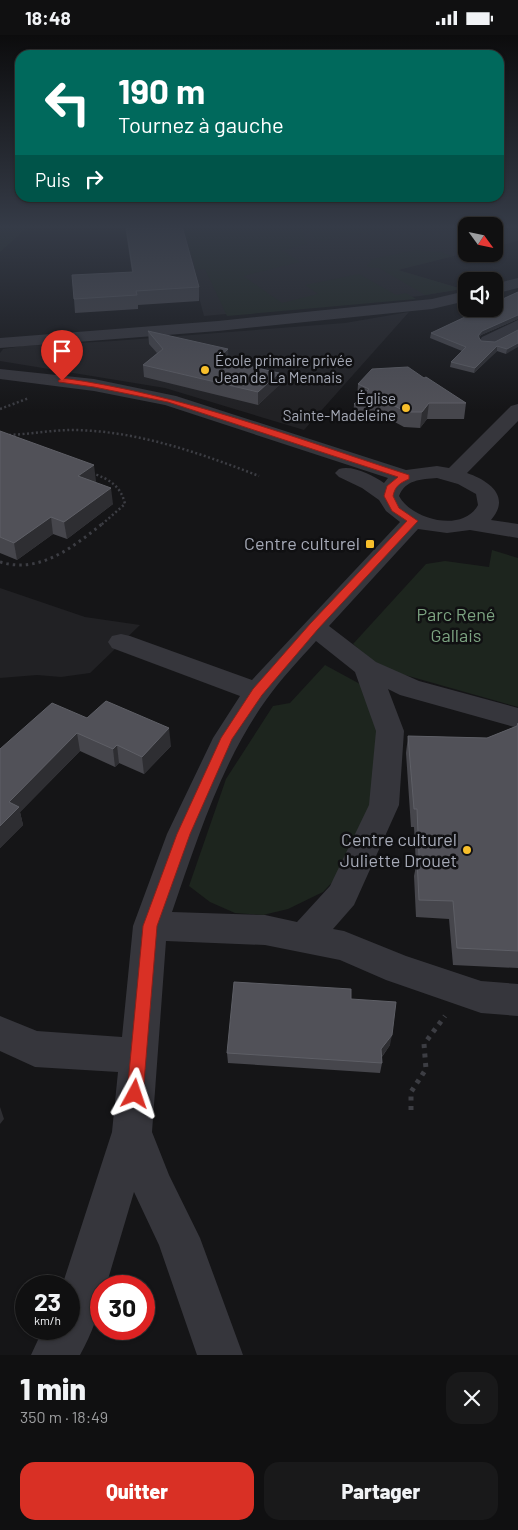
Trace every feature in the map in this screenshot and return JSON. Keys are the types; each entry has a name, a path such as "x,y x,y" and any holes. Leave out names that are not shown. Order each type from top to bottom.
{"street":[{"path":"0,343 247,323 432,304 458,298"},
{"path":"488,341 518,325"},
{"path":"0,374 94,385 169,400 406,477"},
{"path":"0,382 108,399 199,421 353,475 370,483 388,496 395,509 413,521 451,526 469,523 518,531"},
{"path":"454,475 518,409"},
{"path":"388,496 390,488 396,482 406,477 420,473 454,475 479,486 487,495 489,503 483,514 469,523"},
{"path":"489,503 518,516"},
{"path":"54,1355 73,1322 132,1131 150,926 183,834 223,747 258,692 314,627 413,521"},
{"path":"314,627 367,668 410,688 518,718"},
{"path":"121,642 258,692"},
{"path":"304,937 342,895 384,805 390,731 367,668"},
{"path":"150,926 265,930 344,945 399,969 481,997 518,1000"},
{"path":"0,1033 35,1049 139,1056"},
{"path":"132,1131 153,1187 178,1239 220,1355"}],"path":[{"path":"1,435 72,430 106,432 151,440 222,461 259,476"},
{"path":"0,562 14,567 38,564 76,543 104,524 125,504 123,493 115,485 103,477 86,471"},
{"path":"411,1110 411,1092 426,1069 424,1044 463,991"}],"shaded area":[{"path":"196,288 458,288 458,290 420,296 204,316"},
{"name":"École primaire privée Jean de La Mennais","path":"409,312 304,430 165,388 0,361 0,353 3,349 22,346 345,323"},
{"path":"0,588 85,617 140,625 90,673 61,677 37,675 0,678"}],"green space":[{"path":"214,288 260,288 282,303 318,294 309,288 383,288 396,295 406,293 416,299 227,316"},
{"path":"412,288 457,288 458,290 425,295"},
{"name":"Parc René Gallais","path":"492,550 518,558 518,707 398,673 373,661 353,644 426,564 445,561 489,567"},
{"path":"325,665 371,690 382,739 373,804 353,860 323,892 288,909 263,915 235,913 210,902 189,886 226,779 273,706 290,703"}],"building":[{"path":"73,288 190,288 136,291 137,295 74,299"},
{"path":"518,292 518,315 482,331 478,336 481,341 495,342 518,330 518,343 507,349 497,346 475,368 451,362 466,347 431,333 465,317 503,317 503,299"},
{"path":"148,331 228,349 217,359 279,373 258,392 143,365 163,349"},
{"path":"408,367 466,403 429,403 422,412 406,412 393,405 354,404 369,389 358,384 372,369"},
{"path":"0,431 94,465 78,476 111,488 64,522 51,517 14,543 0,537"},
{"path":"106,701 169,728 142,757 117,745 113,749 77,733 9,802 19,807 0,826 0,749 52,703 87,718"},
{"name":"Centre culturel Juliette Drouet","path":"518,723 518,951 457,948 453,901 419,900 417,809 414,809 408,736 487,738 517,726"},
{"path":"234,982 351,989 351,999 396,1002 392,1035 381,1049 382,1063 227,1053"}],"place":[{"name":"École primaire privée Jean de La Mennais","path":"205,370"},
{"name":"Église Sainte-Madeleine","path":"406,408"},
{"name":"Centre culturel","path":"370,544"},
{"name":"Centre culturel Juliette Drouet","path":"467,850"}],"route":[{"path":"62,381 94,385 169,400 382,471 406,477 396,482 390,488 388,496 390,503 402,516 413,521 314,627 258,692 227,738 183,834 150,926 135,1094"}]}
